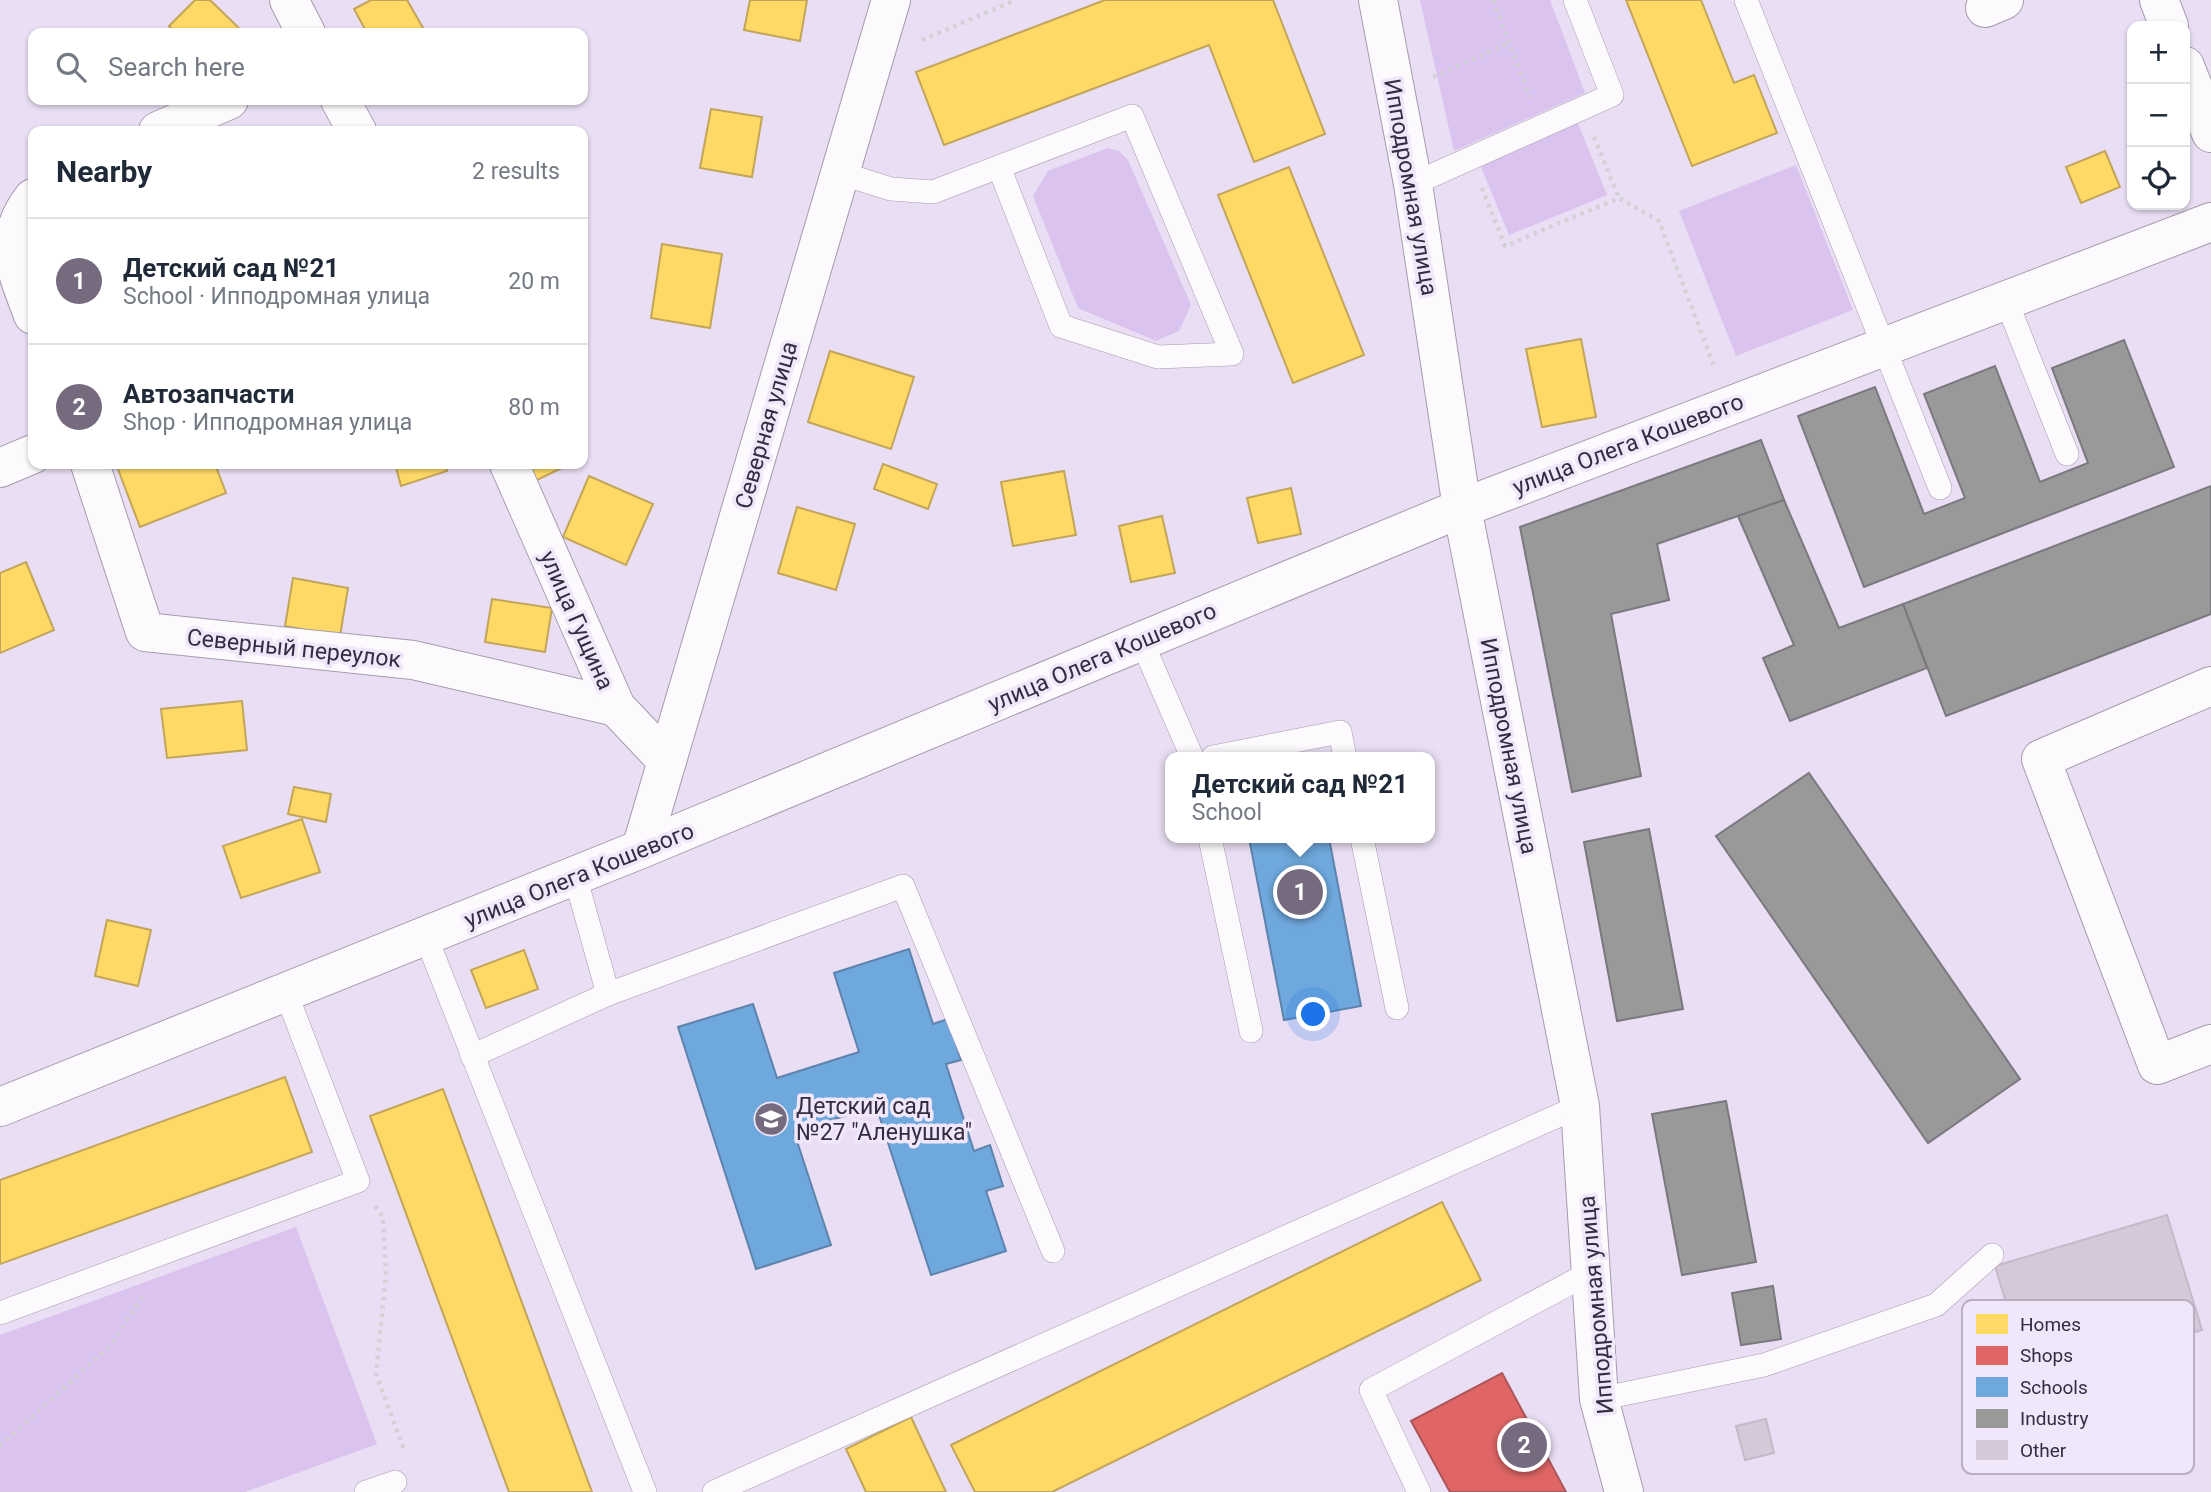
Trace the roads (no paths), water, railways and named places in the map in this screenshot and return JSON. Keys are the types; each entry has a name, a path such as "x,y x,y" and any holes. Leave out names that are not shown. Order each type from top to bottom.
{"street":[{"path":"289,0 303,28"},
{"name":"Северная улица","path":"641,849 891,0"},
{"name":"Ипподромная улица","path":"1378,0 1413,184 1462,508 1580,1106 1593,1271 1599,1399 1624,1492"},
{"path":"2159,0 2167,21"},
{"path":"2190,79 2211,132"},
{"path":"169,126 218,105"},
{"path":"343,105 354,126"},
{"path":"28,205 18,218 14,265 28,301"},
{"name":"улица Олега Кошевого","path":"0,1107 641,849 1462,508 2211,222"},
{"path":"0,468 28,456"},
{"name":"Северный переулок","path":"92,469 145,632 413,660 616,708"},
{"name":"улица Гущина","path":"511,469 616,708 667,761"},
{"path":"2211,686 2041,759 2157,1065 2211,1044"}],"lane":[{"path":"1413,184 1612,95 1575,0"},
{"path":"1746,0 1940,488"},
{"path":"840,173 891,189 933,191 1132,116 1232,354 1158,357 1061,326 999,167"},
{"path":"2006,300 2067,454"},
{"path":"1141,640 1190,752"},
{"path":"1238,752 1340,732 1344,752"},
{"path":"1211,843 1251,1031"},
{"path":"1363,843 1397,1008"},
{"path":"575,876 608,994"},
{"path":"472,1056 608,994 902,886 1053,1251"},
{"path":"426,937 645,1492"},
{"path":"0,1313 358,1181 286,993"},
{"path":"714,1492 1580,1106"},
{"path":"1599,1399 1763,1366 1936,1305 1992,1255"},
{"path":"1419,1492 1371,1390 1593,1271"},
{"path":"366,1492 395,1482"}],"place":[{"name":"Детский сад №21","path":"1300,892"},
{"name":"Детский сад №27 \"Аленушка\"","path":"771,1119"},
{"name":"Автозапчасти","path":"1524,1445"}]}
